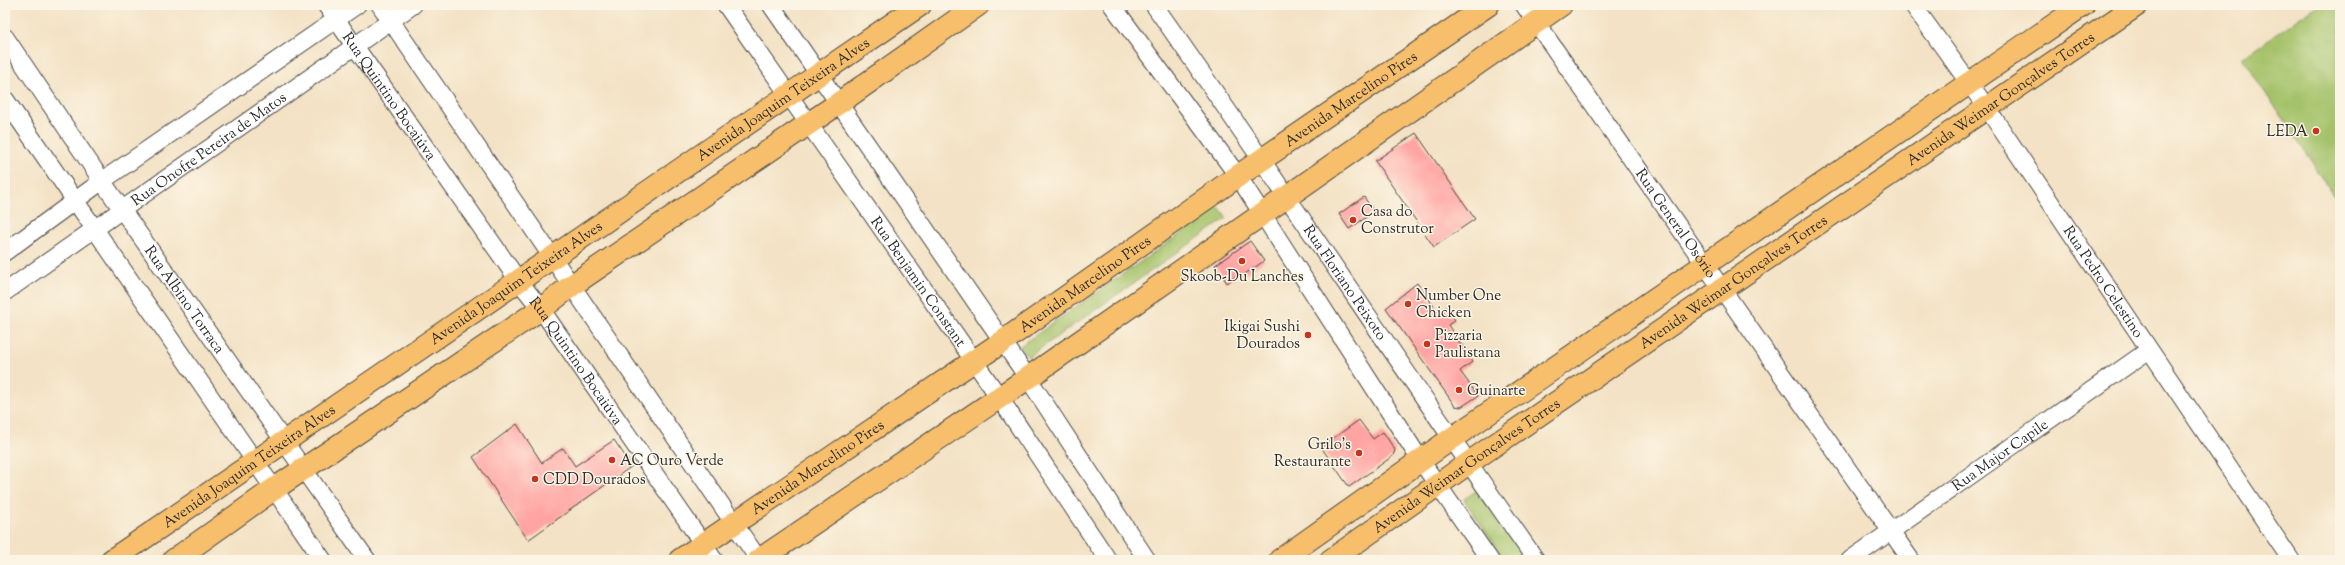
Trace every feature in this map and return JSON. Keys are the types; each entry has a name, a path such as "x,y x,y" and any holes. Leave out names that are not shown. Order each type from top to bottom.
{"main road":[{"name":"Avenida Joaquim Teixeira Alves","path":"112,560 254,460 920,5"},
{"path":"174,560 274,489 541,309 571,286 839,103 978,5"},
{"name":"Avenida Marcelino Pires","path":"680,560 708,552 733,524 1002,342 1238,176 1488,5"},
{"path":"759,560 1028,378 1287,198 1530,14 1561,5"},
{"name":"Avenida Weimar Gonçalves Torres","path":"1280,560 1451,439 1704,266 1968,82 2083,5"},
{"name":"Avenida Weimar Gonçalves Torres","path":"1331,560 1468,463 1722,291 2137,5"}],"street":[{"name":"Rua Quintino Bocaiúva","path":"326,5 356,45 518,280 541,309 708,552"},
{"path":"5,252 102,181 357,5"},
{"path":"380,5 759,560"},
{"name":"Rua Onofre Pereira de Matos","path":"5,292 413,5"},
{"name":"Rua Benjamin Constant","path":"726,5 999,397 1108,560"},
{"path":"771,5 1028,378 1147,560"},
{"name":"Rua Floriano Peixoto","path":"1112,5 1238,176 1420,462 1490,560"},
{"name":"Rua Floriano Peixoto","path":"1154,5 1263,159 1287,198 1451,439 1536,560"},
{"name":"Rua Pedro Celestino","path":"1913,5 1987,108 2291,560"},
{"name":"Rua General Osório","path":"1530,14 1704,266 1911,560"},
{"name":"Rua Albino Torraca","path":"5,37 102,181 305,469 367,560"},
{"path":"5,99 323,560"},
{"name":"Rua Major Capile","path":"1850,560 1892,532 2149,350"}],"green space":[{"name":"LEDA","path":"2318,5 2340,5 2340,204 2242,58"},
{"path":"1219,207 1227,218 1028,357 1020,346"},
{"path":"1479,489 1527,560 1505,560 1464,499"}],"building":[{"path":"1416,133 1475,219 1434,247 1375,161"},
{"name":"Casa do Construtor","path":"1364,197 1374,212 1349,229 1339,214"},
{"name":"Skoob-Du Lanches","path":"1250,241 1264,261 1242,276 1240,273 1227,283 1215,265"},
{"path":"1417,283 1438,312 1446,307 1455,320 1448,325 1472,362 1460,371 1478,396 1461,407 1455,406 1386,308"},
{"name":"Grilo's Restaurante","path":"1359,420 1373,439 1383,432 1395,450 1393,456 1349,487 1321,447"},
{"name":"CDD Dourados","path":"517,424 542,463 563,448 575,466 614,440 632,466 528,540 473,457"}],"place":[{"name":"LEDA","path":"2316,131"},
{"name":"Casa do Construtor","path":"1353,220"},
{"name":"Skoob-Du Lanches","path":"1242,261"},
{"name":"Number One Chicken","path":"1408,304"},
{"name":"Ikigai Sushi Dourados","path":"1308,335"},
{"name":"Pizzaria Paulistana","path":"1427,344"},
{"name":"Guinarte","path":"1459,390"},
{"name":"Grilo's Restaurante","path":"1359,453"},
{"name":"AC Ouro Verde","path":"612,460"},
{"name":"CDD Dourados","path":"535,479"}]}
